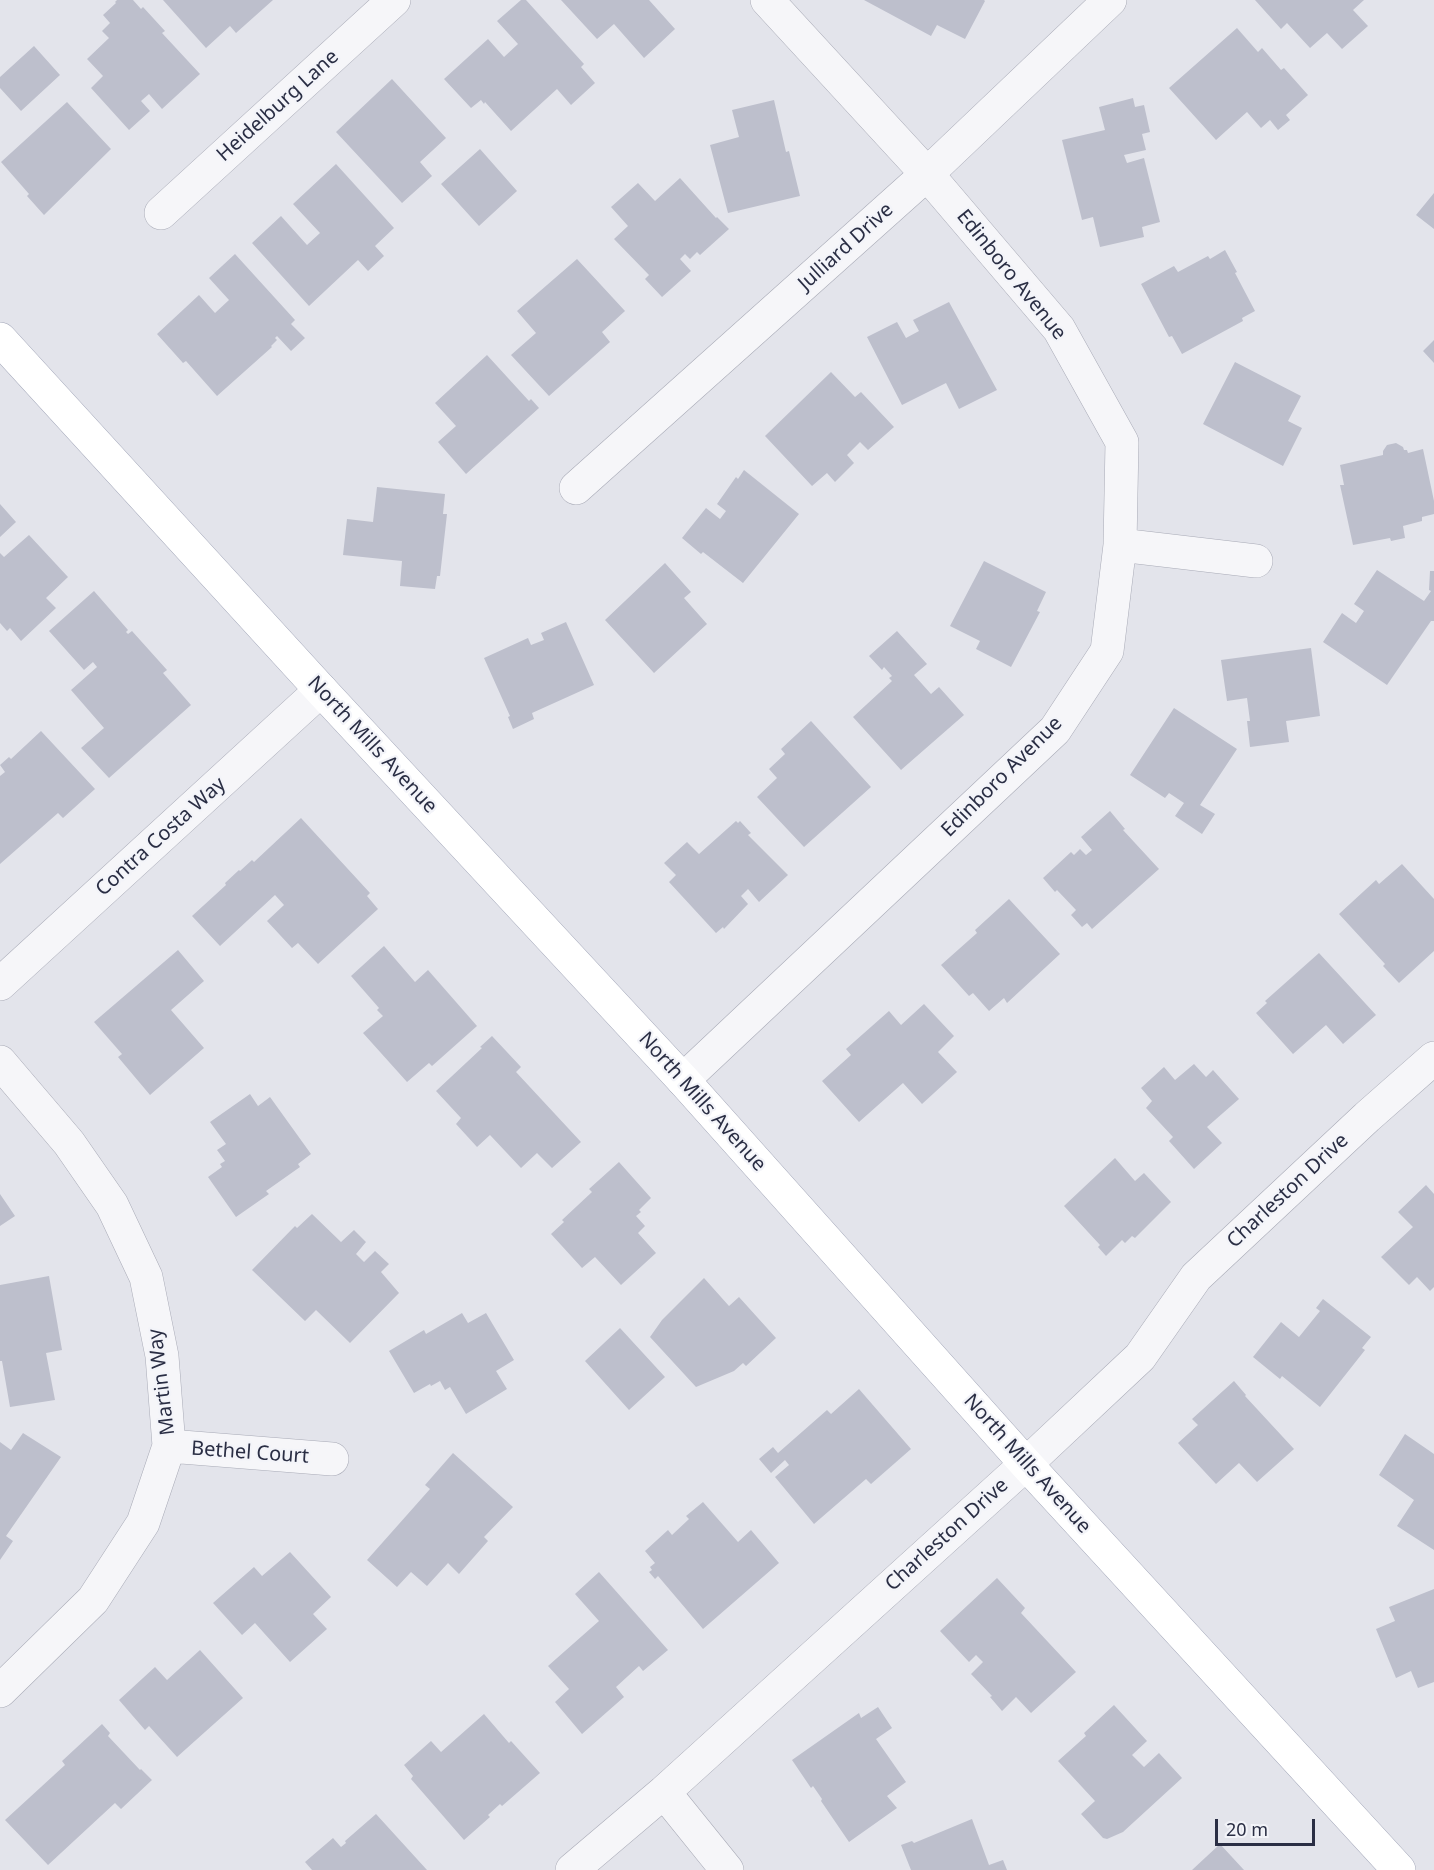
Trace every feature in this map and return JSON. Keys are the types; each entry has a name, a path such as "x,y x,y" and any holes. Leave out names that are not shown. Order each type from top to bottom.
{"main road":[{"name":"North Mills Avenue","path":"0,339 321,690 683,1080 1026,1464 1398,1870"}],"street":[{"name":"Heidelburg Lane","path":"161,213 394,0"},
{"name":"Edinboro Avenue","path":"683,1080 1055,730 1107,651 1120,545 1122,442 1059,329 927,174 767,0"},
{"name":"Julliard Drive","path":"576,488 927,174 1110,0"},
{"path":"1120,545 1256,561"},
{"name":"Contra Costa Way","path":"0,984 321,690"},
{"name":"Charleston Drive","path":"572,1870 664,1792 1026,1464 1140,1357 1196,1277 1367,1117 1434,1058"},
{"name":"Martin Way","path":"0,1062 69,1143 112,1205 146,1277 162,1356 169,1446 143,1523 93,1600 0,1691"},
{"name":"Bethel Court","path":"169,1446 332,1459"},
{"path":"664,1792 727,1870"}],"building":[{"path":"117,0 133,0 141,9 143,7 165,31 162,33 200,74 162,109 149,94 141,101 150,111 129,130 91,88 103,76 87,59 109,38 102,31 110,23 103,15"},
{"path":"163,0 273,0 236,33 230,26 206,48"},
{"path":"521,0 526,0 584,64 581,67 595,83 571,105 557,89 511,131 485,102 484,104 481,100 471,108 444,79 488,39 504,57 518,44 497,21"},
{"path":"561,0 649,0 675,29 644,58 614,24 597,39"},
{"path":"864,0 985,1 965,39 937,25 931,36"},
{"path":"1255,0 1364,0 1353,10 1368,26 1342,49 1327,33 1310,48 1287,23 1281,29"},
{"path":"1237,28 1258,52 1262,48 1281,70 1284,68 1308,95 1286,115 1290,120 1278,130 1270,120 1261,128 1247,112 1216,140 1169,88"},
{"path":"34,46 60,75 21,111 0,88 0,77"},
{"path":"392,79 446,138 420,162 432,176 402,203 336,132"},
{"path":"1133,98 1135,107 1144,105 1150,132 1142,134 1146,150 1124,155 1127,163 1144,158 1160,222 1142,227 1144,237 1100,247 1093,217 1082,220 1062,140 1105,130 1099,107"},
{"path":"774,100 786,152 789,151 800,196 728,213 710,145 739,137 732,110"},
{"path":"67,102 111,149 44,215 1,162"},
{"path":"480,149 517,191 479,226 441,184"},
{"path":"336,164 394,228 375,246 384,256 368,271 358,260 309,306 252,243 281,216 307,245 320,233 293,204"},
{"path":"680,178 729,229 700,255 697,252 690,259 685,254 680,259 691,271 662,297 645,279 649,275 614,239 628,226 611,207 638,183 655,201"},
{"path":"1434,193 1434,229 1416,215"},
{"path":"1225,250 1255,311 1242,318 1243,321 1182,354 1172,336 1169,337 1141,284 1174,266 1178,272"},
{"path":"235,254 295,320 291,324 305,338 291,351 277,336 272,347 217,396 186,361 183,363 157,334 199,295 215,313 229,300 209,278"},
{"path":"577,259 625,311 602,332 610,342 549,396 511,355 536,333 517,311"},
{"path":"949,302 997,390 959,409 946,383 902,405 867,337 897,322 906,338 919,331 913,320"},
{"path":"1434,340 1434,363 1423,351"},
{"path":"487,355 529,401 531,399 539,408 466,474 438,442 456,426 435,403"},
{"path":"1235,362 1301,396 1288,421 1302,428 1283,466 1203,424"},
{"path":"831,372 855,397 861,392 894,427 868,450 860,442 847,455 854,463 835,482 827,473 812,486 765,436"},
{"path":"1396,443 1408,453 1423,449 1434,501 1434,514 1422,517 1422,521 1403,526 1405,538 1391,541 1390,538 1353,545 1340,485 1344,485 1340,465 1383,455 1387,445"},
{"path":"744,470 799,514 743,583 682,538 706,508 720,519 726,511 717,504 736,477 738,479"},
{"path":"377,487 445,494 443,514 447,514 440,576 437,576 435,589 400,586 402,561 343,555 347,519 373,522"},
{"path":"0,504 16,522 0,537"},
{"path":"29,535 68,577 46,598 56,608 21,641 10,628 7,631 0,623 0,553 4,557"},
{"path":"984,561 1046,592 1037,611 1040,612 1011,667 976,649 980,641 950,626"},
{"path":"665,563 691,592 684,598 707,624 654,673 605,620"},
{"path":"1377,570 1424,601 1431,591 1429,590 1430,571 1434,571 1434,621 1431,621 1387,685 1323,642 1342,613 1356,623 1364,611 1354,604"},
{"path":"94,591 128,630 126,632 128,634 132,631 167,670 163,673 191,705 109,778 81,748 104,728 71,690 97,667 93,662 84,670 49,631"},
{"path":"566,622 594,685 532,713 534,719 513,729 508,717 510,716 484,658 528,638 531,645 544,640 541,633"},
{"path":"897,631 927,664 914,675 931,694 939,687 964,715 901,770 853,717 892,681 889,678 892,676 884,667 882,670 869,656"},
{"path":"1311,648 1320,716 1286,721 1289,742 1250,747 1247,698 1227,701 1221,660"},
{"path":"1174,708 1237,749 1200,805 1215,814 1202,834 1175,816 1184,803 1169,793 1165,798 1130,775"},
{"path":"811,721 871,787 804,847 757,797 777,778 769,769 785,754 781,749"},
{"path":"41,731 95,789 63,818 58,813 0,864 0,776 5,772 0,765 9,757 11,759"},
{"path":"1110,811 1125,829 1123,830 1159,869 1092,929 1087,923 1082,927 1071,915 1076,910 1043,878 1071,852 1074,855 1080,849 1086,855 1092,850 1081,837"},
{"path":"301,818 370,893 367,896 378,909 318,964 298,943 292,948 267,921 284,905 275,895 220,946 192,916 239,870 252,860 254,862"},
{"path":"736,821 738,823 740,821 751,833 748,835 788,875 759,902 748,889 741,896 748,904 724,929 723,927 716,933 669,882 676,875 664,863 687,842 699,854"},
{"path":"1402,864 1434,899 1434,951 1399,983 1383,966 1385,964 1339,914 1376,880 1379,884"},
{"path":"1009,899 1060,954 1007,1003 1004,998 989,1011 973,993 969,996 941,965 977,933 975,930"},
{"path":"384,946 415,982 428,970 477,1026 432,1066 429,1063 407,1082 363,1033 383,1016 377,1010 379,1008 351,976"},
{"path":"178,950 204,981 171,1010 204,1048 150,1095 118,1057 122,1054 94,1022"},
{"path":"1319,953 1376,1015 1343,1044 1326,1025 1293,1054 1256,1013 1267,1003 1265,1001"},
{"path":"924,1004 954,1036 938,1052 957,1072 922,1104 903,1083 859,1122 822,1081 851,1055 846,1049 889,1011 901,1025"},
{"path":"492,1036 521,1067 516,1072 581,1142 552,1168 537,1153 521,1168 490,1135 477,1147 456,1124 461,1118 436,1091"},
{"path":"1194,1064 1206,1077 1213,1070 1239,1099 1207,1127 1222,1143 1194,1169 1169,1141 1173,1137 1146,1108 1152,1101 1141,1088 1164,1067 1175,1080"},
{"path":"250,1094 258,1106 270,1097 311,1154 298,1164 300,1167 266,1191 269,1194 236,1217 208,1177 222,1167 220,1164 225,1161 217,1150 226,1144 210,1122"},
{"path":"1115,1158 1135,1181 1144,1173 1171,1202 1135,1238 1132,1236 1125,1243 1122,1240 1106,1256 1098,1247 1100,1245 1064,1206"},
{"path":"619,1162 651,1198 636,1216 645,1226 638,1233 656,1253 621,1285 595,1257 582,1268 551,1234 564,1222 562,1220 592,1192 589,1189"},
{"path":"1426,1185 1434,1194 1434,1287 1430,1291 1417,1277 1409,1285 1381,1257 1413,1227 1398,1212"},
{"path":"0,1194 15,1216 0,1226"},
{"path":"312,1214 341,1242 354,1230 366,1242 356,1254 364,1262 375,1251 389,1264 381,1272 399,1293 350,1343 316,1310 305,1321 252,1270 295,1226 297,1228"},
{"path":"49,1276 62,1350 46,1353 55,1400 10,1407 2,1361 0,1361 0,1285"},
{"path":"704,1278 729,1306 739,1297 776,1338 746,1366 743,1363 734,1371 696,1387 650,1337 662,1320"},
{"path":"1323,1299 1371,1337 1362,1348 1365,1350 1320,1407 1282,1376 1280,1379 1253,1357 1281,1322 1299,1337 1320,1311 1316,1308"},
{"path":"462,1313 468,1323 486,1313 514,1360 496,1371 507,1389 466,1414 450,1387 445,1390 440,1381 414,1393 389,1351 424,1330 426,1334"},
{"path":"620,1328 665,1377 629,1410 585,1361"},
{"path":"1234,1381 1294,1449 1257,1482 1239,1463 1216,1484 1178,1443 1198,1425 1192,1419"},
{"path":"859,1389 911,1449 871,1484 866,1479 814,1524 775,1477 789,1465 785,1460 771,1473 759,1459 773,1447 778,1453 827,1410 831,1414"},
{"path":"23,1433 61,1457 6,1536 13,1541 0,1560 0,1442 11,1450"},
{"path":"1405,1434 1434,1454 1434,1550 1397,1526 1414,1500 1379,1475"},
{"path":"453,1453 513,1507 484,1537 488,1541 459,1574 448,1563 427,1586 411,1572 397,1587 367,1560 430,1489 425,1485"},
{"path":"703,1502 738,1542 751,1530 779,1563 703,1629 658,1576 655,1579 649,1572 652,1570 650,1567 655,1563 645,1551 668,1530 672,1535 689,1519 686,1516"},
{"path":"290,1552 331,1597 313,1614 327,1629 290,1662 255,1623 242,1635 213,1603 254,1567 262,1576"},
{"path":"599,1572 668,1650 643,1671 639,1666 616,1687 624,1697 582,1734 555,1702 569,1689 548,1666 599,1621 575,1594"},
{"path":"997,1578 1025,1608 1021,1613 1076,1672 1031,1713 1016,1697 1002,1711 990,1697 992,1696 971,1674 983,1662 976,1655 969,1662 940,1631"},
{"path":"1434,1589 1434,1682 1418,1688 1411,1671 1396,1678 1376,1629 1395,1621 1389,1607"},
{"path":"200,1650 243,1698 177,1757 149,1726 145,1730 119,1700 155,1667 167,1680"},
{"path":"1114,1705 1147,1741 1132,1755 1144,1767 1159,1753 1182,1778 1123,1832 1107,1839 1103,1838 1081,1814 1095,1801 1058,1761 1086,1736 1084,1733"},
{"path":"878,1707 892,1728 876,1739 906,1782 887,1796 897,1808 849,1842 813,1786 811,1788 792,1760 859,1713 861,1718"},
{"path":"484,1714 509,1743 511,1741 540,1773 502,1806 500,1804 488,1815 490,1817 464,1840 411,1779 413,1776 404,1765 431,1741 441,1752"},
{"path":"102,1724 110,1733 108,1736 152,1780 121,1809 115,1803 48,1865 5,1820 65,1765 62,1761"},
{"path":"376,1814 427,1870 312,1870 305,1862 333,1838 341,1847"},
{"path":"972,1819 989,1865 1003,1860 1007,1870 911,1870 901,1845 912,1841 914,1843"},
{"path":"1220,1844 1244,1870 1192,1870"}]}
